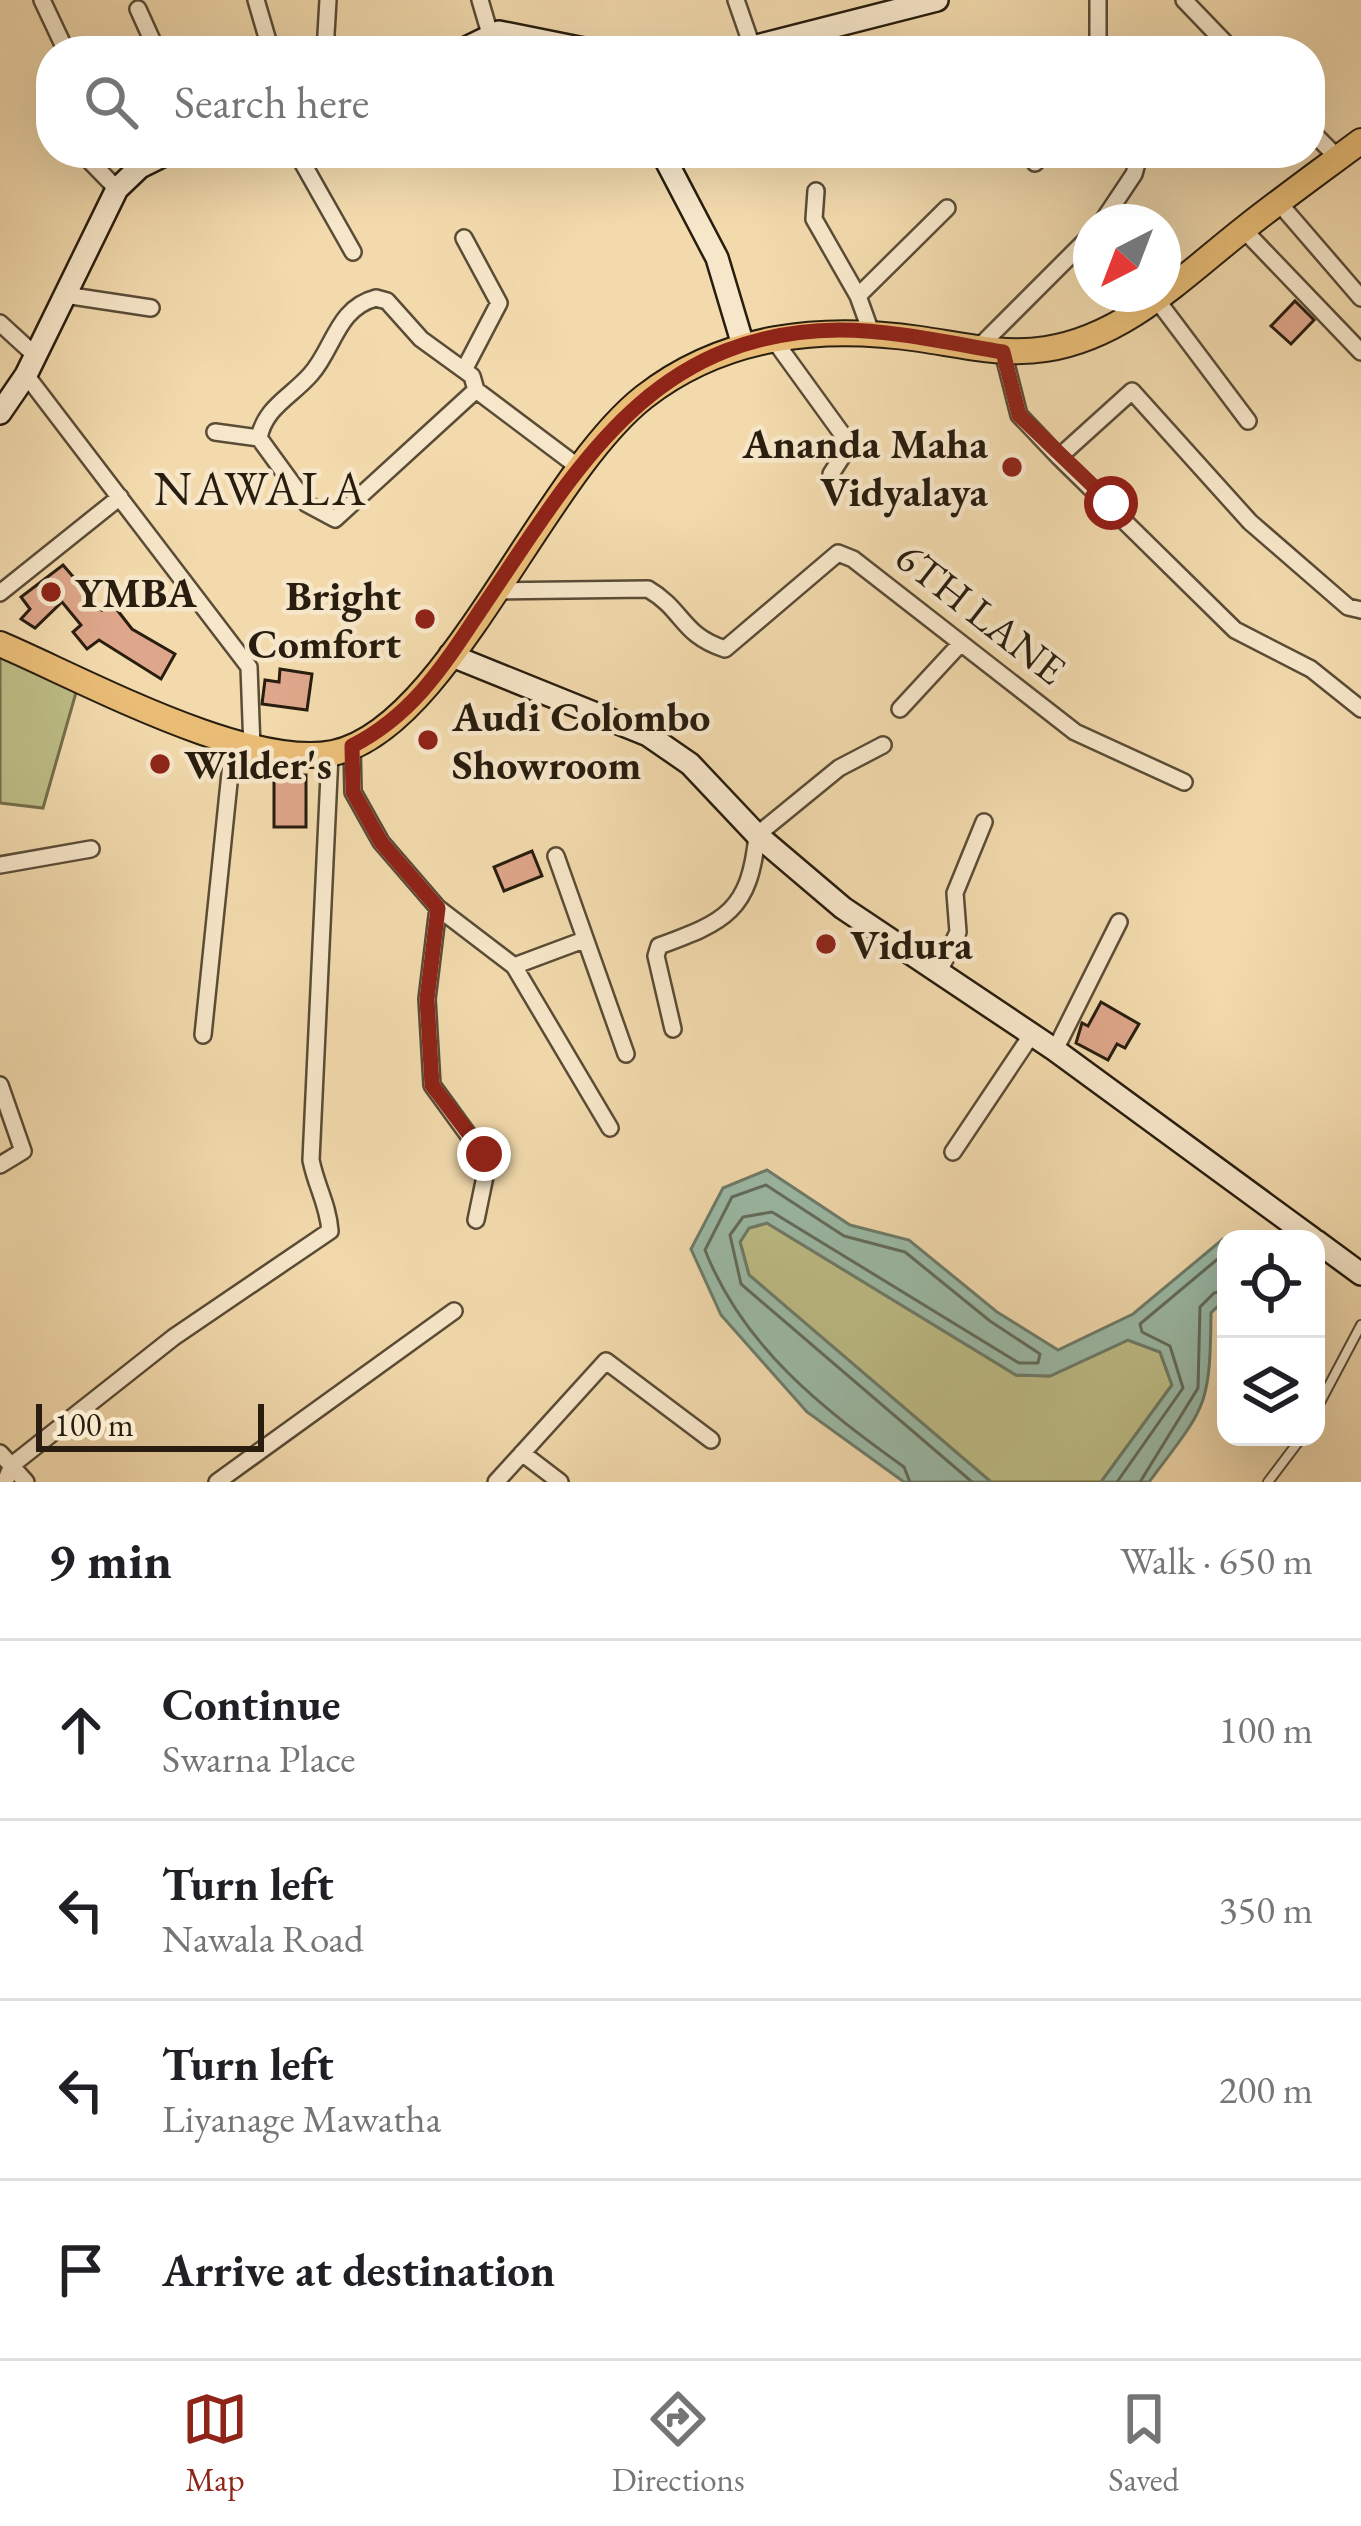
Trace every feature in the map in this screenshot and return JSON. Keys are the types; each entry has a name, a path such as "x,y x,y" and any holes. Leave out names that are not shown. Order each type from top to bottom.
{"main road":[{"path":"792,36 896,5 937,0"},
{"path":"486,36 507,36"},
{"path":"1325,168 1361,141"},
{"path":"0,411 31,366 130,168"},
{"path":"670,168 717,258 743,345"},
{"path":"1181,280 1325,168"},
{"path":"0,644 242,746 341,750 405,714 577,466 645,396 702,359 743,345 840,330 991,350 1079,341 1134,312"},
{"path":"450,655 648,735 689,764 757,835 843,908 1055,1050 1300,1230"},
{"path":"1325,1248 1361,1274"}],"street":[{"path":"42,0 59,36"},
{"path":"256,0 267,36"},
{"path":"327,36 328,0"},
{"path":"480,0 490,34"},
{"path":"736,0 742,36"},
{"path":"1097,0 1098,36"},
{"path":"1184,0 1219,36"},
{"path":"138,9 150,36"},
{"path":"1325,145 1338,158"},
{"path":"97,168 117,188"},
{"path":"305,168 353,252"},
{"path":"1114,204 1136,168"},
{"path":"816,190 814,219 858,296 871,332"},
{"path":"1279,202 1361,298"},
{"path":"858,296 947,208"},
{"path":"1244,229 1361,352"},
{"path":"464,238 499,303 464,370"},
{"path":"1073,256 991,350 1019,415 1235,630 1311,669 1361,709"},
{"path":"65,295 151,308"},
{"path":"476,390 335,519 308,504 259,438 262,419 315,370 333,332 367,301 387,301 421,339 464,370 476,390 577,466"},
{"path":"1166,312 1248,421"},
{"path":"0,323 120,497 249,667 203,1035"},
{"path":"774,340 844,438 848,449 831,474"},
{"path":"1059,458 1132,391 1250,522 1354,608"},
{"path":"215,432 259,438"},
{"path":"0,593 120,497"},
{"name":"6TH LANE","path":"494,591 648,589 666,599 697,640 724,649 838,554 853,559 1076,732 1184,782"},
{"path":"901,709 962,644"},
{"path":"673,1029 656,956 659,946 719,924 729,915 754,869 757,835 839,768 883,745"},
{"path":"341,750 353,792 381,842 438,908 514,966 610,1128"},
{"path":"26,1482 6,1467 173,1337 330,1231 328,1203 315,1184 311,1160 341,750"},
{"path":"938,972 958,932 955,892 984,822"},
{"path":"0,865 91,849"},
{"path":"556,856 581,940 626,1054"},
{"path":"438,908 427,999 432,1085 488,1162 476,1220"},
{"path":"1055,1050 1119,922"},
{"path":"514,966 581,940"},
{"path":"953,1152 1032,1034"},
{"path":"0,1085 22,1150 0,1165"},
{"path":"217,1482 454,1311"},
{"path":"496,1482 606,1361 711,1440"},
{"path":"522,1453 560,1482"}],"lane":[{"path":"1325,1393 1361,1325"},
{"path":"1268,1482 1295,1446"}],"green space":[{"path":"0,657 77,689 43,808 0,803"},
{"path":"767,1223 1016,1375 1050,1376 1128,1340 1160,1352 1172,1385 1101,1482 991,1482 749,1275 740,1242 749,1228"}],"water":[{"path":"767,1170 850,1225 909,1240 997,1312 1058,1350 1133,1314 1217,1244 1217,1307 1211,1313 1209,1369 1201,1405 1149,1482 1101,1482 1172,1385 1160,1352 1128,1340 1050,1376 1016,1375 767,1223 749,1228 740,1242 749,1275 991,1482 904,1482 807,1412 721,1315 691,1249 723,1188"}],"building":[{"path":"1295,301 1314,320 1291,344 1271,326"},
{"path":"63,565 102,610 111,602 132,629 175,654 161,679 99,640 87,649 73,632 81,625 62,602 35,628 21,619 30,609 21,597"},
{"path":"280,669 312,674 307,710 262,704 265,680 279,682"},
{"path":"274,775 306,775 306,827 274,827"},
{"path":"532,851 542,876 504,891 494,867"},
{"path":"1101,1002 1139,1024 1125,1048 1117,1044 1108,1060 1076,1043 1082,1023 1088,1026"}],"place":[{"name":"Ananda Maha Vidyalaya","path":"1012,467"},
{"name":"YMBA","path":"51,592"},
{"name":"Bright Comfort","path":"425,619"},
{"name":"Audi Colombo Showroom","path":"428,740"},
{"name":"Wilder's","path":"160,764"},
{"name":"Vidura","path":"826,944"}],"district":[{"name":"NAWALA","path":"261,488"}],"route":[{"path":"484,1154 432,1085 427,999 438,908 381,842 353,792 352,746 405,714 428,688 540,517 614,425 645,396 702,359 743,345 840,330 978,348 1003,352 1009,391 1019,415 1111,503"}]}
